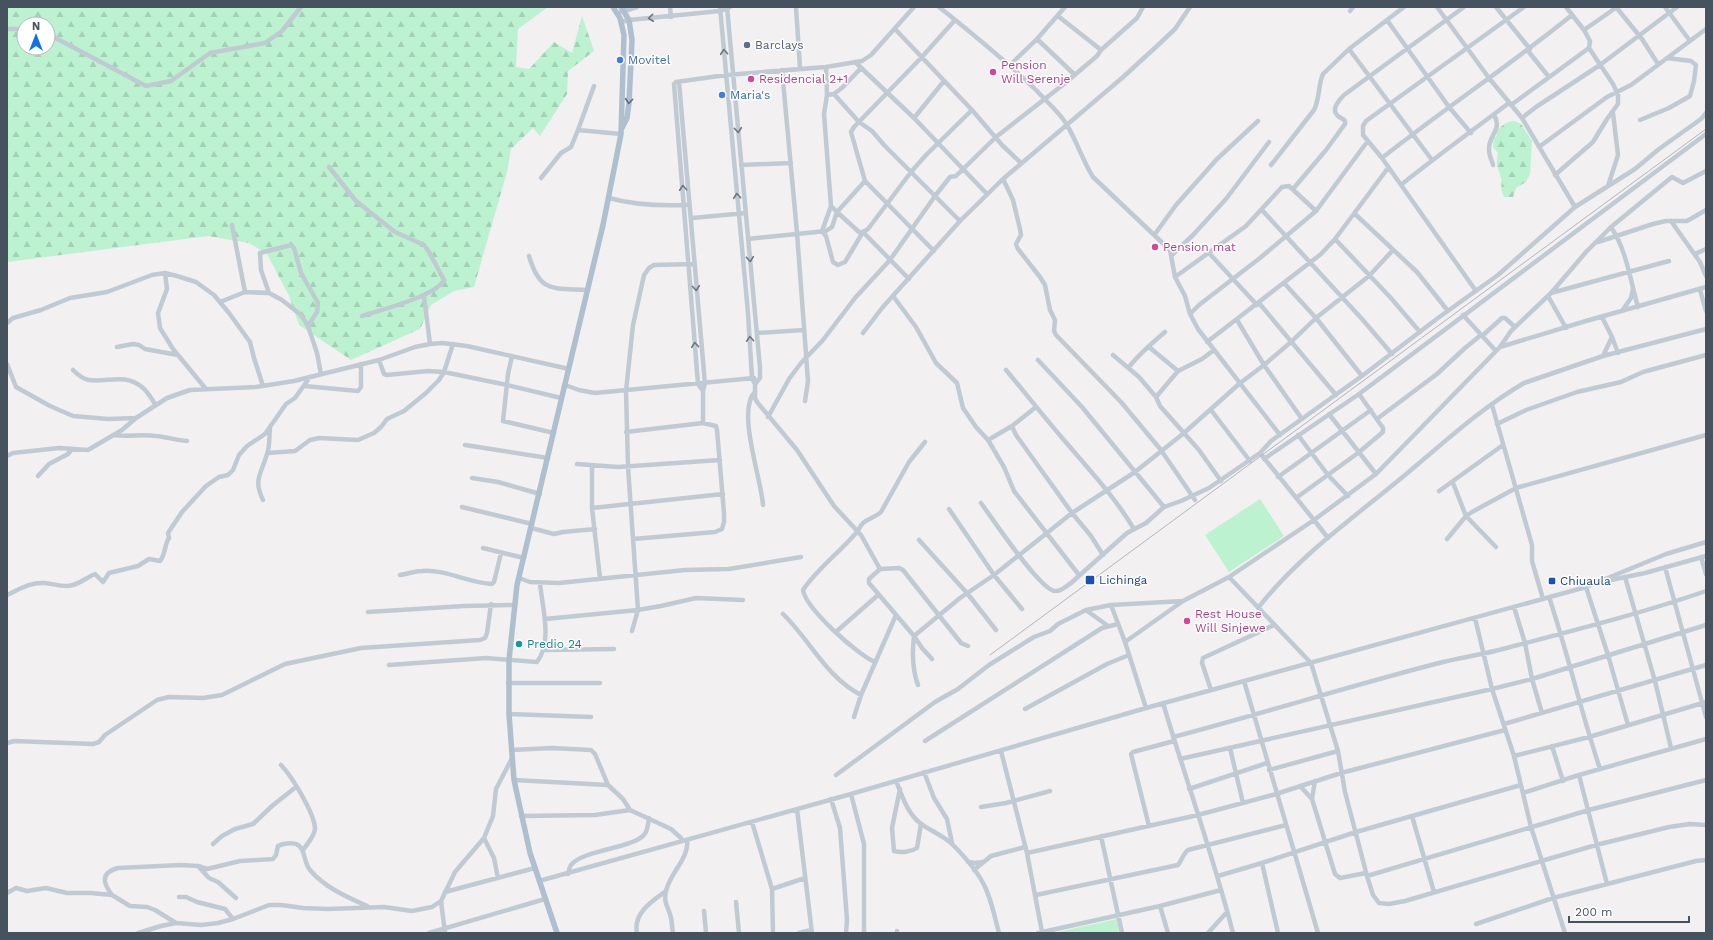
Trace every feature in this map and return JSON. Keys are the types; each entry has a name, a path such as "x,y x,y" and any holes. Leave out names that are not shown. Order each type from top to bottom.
{"main road":[{"path":"557,933 535,868 521,816 514,780 510,750 508,683 509,660 514,604 519,578 609,198 621,131 624,35 621,22 613,7"},
{"path":"621,131 627,118 632,40 629,20 622,9"},
{"path":"624,58 631,58"},
{"path":"623,84 630,85"}],"street":[{"path":"56,38 146,86 171,81 210,52 265,43 282,31 301,7"},
{"path":"617,13 622,9 637,7"},
{"path":"670,7 671,17"},
{"path":"621,22 671,17 728,7 757,333 760,378 755,384"},
{"path":"796,7 800,68"},
{"path":"702,391 698,384 674,88 675,83 733,74 826,67 862,61 871,55 914,7"},
{"path":"939,7 946,9 955,20 1010,65 1044,99 1067,125 1080,148 1085,164 1093,177 1155,234 1170,250 1175,277 1185,296 1190,314 1198,330 1280,435"},
{"path":"1010,65 1037,39 1058,16 1064,7"},
{"path":"768,417 789,379 806,357 823,340 842,313 890,260 935,196 950,178 956,176 996,137 1097,56 1101,50 1137,18 1143,7"},
{"path":"863,333 882,308 960,221 987,194 1158,46 1175,29 1190,7"},
{"path":"1271,165 1314,110 1318,102 1323,74 1349,49 1404,7"},
{"path":"1437,7 1489,78 1522,118 1575,207"},
{"path":"1293,189 1326,150 1345,124 1345,121 1337,115 1336,112 1338,102 1347,92 1464,7"},
{"path":"1496,7 1549,77"},
{"path":"1476,291 1431,229 1402,184 1388,168 1382,158 1367,142 1363,135 1363,126 1366,121 1391,105 1524,7"},
{"path":"1555,175 1593,142 1618,104 1617,92 1589,48 1590,41 1584,30 1566,7"},
{"path":"1584,30 1616,7 1639,35 1658,64"},
{"path":"1665,7 1690,41"},
{"path":"1522,118 1539,104 1600,65 1677,7"},
{"path":"720,9 745,276 752,378 755,384 757,402 797,450 834,506 858,532 880,568"},
{"path":"1382,158 1412,134 1529,50 1572,15"},
{"path":"1058,16 1101,50"},
{"path":"934,251 865,180 851,132 922,58 955,20"},
{"path":"1387,20 1427,77 1471,133"},
{"path":"895,29 1021,163"},
{"path":"1539,147 1607,97 1631,85 1706,29"},
{"path":"1037,39 1075,75"},
{"path":"1402,184 1432,160 1589,48"},
{"path":"1349,49 1432,160"},
{"path":"1640,120 1669,108 1690,96 1696,65 1691,61 1667,58"},
{"path":"855,62 914,118 964,168 987,194"},
{"path":"822,231 832,206 824,114 827,95 826,67"},
{"path":"827,95 834,94 861,68"},
{"path":"782,70 797,233 808,381 806,401"},
{"path":"914,118 944,81"},
{"path":"679,82 692,218 694,264 705,384 702,391 703,423"},
{"path":"541,178 561,153 571,147 594,86"},
{"path":"834,94 859,122 872,131 884,145 960,221"},
{"path":"729,107 736,106"},
{"path":"822,231 826,236 833,262 838,265 845,262 863,232 868,229 911,172 972,110"},
{"path":"1608,186 1618,155 1613,112"},
{"path":"982,503 1019,556 1048,588 1055,591 1061,590 1134,529 1146,523 1164,507 1194,498 1250,461 1271,441 1362,376 1498,275 1575,207 1635,169 1659,149 1701,119 1706,113"},
{"path":"1493,166 1488,151 1491,139 1498,126 1494,115"},
{"path":"1155,234 1176,205 1217,159 1258,121"},
{"path":"578,130 621,131"},
{"path":"1264,459 1359,394 1706,134"},
{"path":"1172,255 1226,200 1269,142"},
{"path":"1190,314 1199,305 1287,237 1316,211 1367,142"},
{"path":"733,149 740,149"},
{"path":"741,165 791,162"},
{"path":"329,167 356,201 395,232 424,245 444,280 442,284 424,296 362,316"},
{"path":"1207,342 1310,263 1335,239 1388,168"},
{"path":"1125,642 1183,601 1229,577 1314,520 1376,474 1500,347 1514,327 1550,294 1596,242 1612,227 1672,177 1683,183 1706,171"},
{"path":"1003,179 1013,200 1020,229 1021,235 1016,244 1018,249 1045,285 1050,310 1055,320 1054,331 1056,335 1121,402 1161,450 1194,498"},
{"path":"748,239 822,231 832,227 837,212 865,180"},
{"path":"1175,277 1246,226 1282,187 1287,186 1293,189 1316,211"},
{"path":"609,198 644,204 690,205"},
{"path":"832,206 859,232 863,232 909,279"},
{"path":"1262,210 1392,354"},
{"path":"1596,242 1653,224 1672,221 1687,221 1706,210"},
{"path":"692,218 746,213"},
{"path":"1354,214 1417,272 1448,311"},
{"path":"1672,221 1700,262 1706,276"},
{"path":"232,225 245,292"},
{"path":"1612,227 1618,236 1630,271 1638,307"},
{"path":"1335,239 1390,297 1420,332"},
{"path":"687,241 693,240"},
{"path":"269,293 261,270 260,253 291,245 294,248 301,272 318,303 318,308 308,326"},
{"path":"1695,254 1706,249"},
{"path":"918,685 914,675 912,657 914,636 968,593 1019,556 1072,513 1135,472 1184,433 1239,384 1291,342 1316,318 1369,276 1393,250"},
{"path":"1209,253 1233,280 1258,304 1336,395"},
{"path":"528,256 538,278 545,286 553,288 588,290"},
{"path":"1550,294 1669,261"},
{"path":"632,631 638,610 626,432 626,390 633,325 644,275 649,268 654,265 694,264"},
{"path":"165,274 167,289 158,313 158,321 164,334 178,356 206,389"},
{"path":"7,323 13,318 41,310 70,298 107,292 152,275 165,274 196,282 214,295 250,342 263,386"},
{"path":"745,276 751,276"},
{"path":"1284,283 1316,318 1362,376"},
{"path":"1500,347 1586,321 1700,290 1706,287"},
{"path":"1622,311 1631,298 1633,289"},
{"path":"1700,290 1706,311"},
{"path":"220,302 245,292 269,293 282,300 301,315 308,326 317,353 321,374"},
{"path":"1550,294 1566,328"},
{"path":"424,296 430,344"},
{"path":"893,296 916,326 936,363 957,383 966,412 988,440 1004,467 1014,491 1079,575"},
{"path":"1463,315 1496,351"},
{"path":"1602,317 1618,353"},
{"path":"1377,419 1437,374 1464,348 1502,318 1505,318 1514,327"},
{"path":"1237,320 1264,365 1302,419"},
{"path":"1258,608 1280,582 1328,538 1459,429 1524,383 1603,356 1706,329"},
{"path":"757,333 804,330"},
{"path":"1128,367 1140,353 1165,332"},
{"path":"1603,356 1612,337"},
{"path":"117,347 133,344 139,345 145,349 178,356"},
{"path":"7,456 13,453 59,448 88,450 122,430 136,418 167,398 190,390 263,386 310,377 379,360 415,347 430,344 453,344 569,369"},
{"path":"268,453 295,451 310,440 319,438 350,441 358,440 367,436 381,427 387,419 404,411 426,393 444,372 453,344"},
{"path":"1149,347 1178,371"},
{"path":"1156,397 1178,371 1202,359 1214,350"},
{"path":"1113,355 1128,367 1156,397 1160,406 1212,465 1221,480"},
{"path":"1497,424 1526,410 1577,392 1621,382 1642,372 1706,355"},
{"path":"512,356 503,421 554,433"},
{"path":"379,360 384,374 386,375 428,371 444,372 562,398"},
{"path":"1038,360 1063,386 1164,507"},
{"path":"7,364 16,387 50,406 73,416 108,420 136,418"},
{"path":"304,386 358,391 361,387 362,364"},
{"path":"73,370 88,380 111,378 132,382 143,387 156,405"},
{"path":"1006,370 1036,407 1088,466 1108,491 1134,529"},
{"path":"7,595 25,585 35,583 67,586 84,581 86,577 95,574 103,582 109,573 114,571 122,571 138,566 149,559 160,561 166,542 169,538 168,533 182,512 206,486 219,477 228,475 239,455 247,446 265,434 286,404 295,398 310,377"},
{"path":"565,385 579,390 595,393 760,378"},
{"path":"755,392 750,398 749,425 753,459 760,484 763,505"},
{"path":"1296,498 1358,453 1383,432 1383,428 1359,394"},
{"path":"1492,405 1532,545 1532,561 1543,599"},
{"path":"988,440 1012,426 1036,407"},
{"path":"1211,410 1250,461"},
{"path":"1278,477 1371,410"},
{"path":"1329,414 1341,432 1376,474"},
{"path":"626,432 703,423 716,426 723,494 724,522 722,529 715,532 633,539"},
{"path":"1012,426 1016,435 1072,513 1092,536 1103,555"},
{"path":"263,500 258,491 257,482 268,453 270,427"},
{"path":"114,435 157,436 187,441"},
{"path":"1298,435 1310,453 1348,496"},
{"path":"1447,539 1466,516 1487,502 1516,488 1706,435"},
{"path":"876,662 867,658 856,650 837,631 824,621 815,610 803,590 844,544 858,532 858,528 869,518 879,515 910,462 925,442"},
{"path":"465,445 548,458"},
{"path":"1439,491 1453,483 1504,445"},
{"path":"38,476 49,464 68,454 72,449"},
{"path":"1260,453 1328,538"},
{"path":"577,464 628,467 720,460"},
{"path":"592,466 592,508 600,578"},
{"path":"472,478 498,482 540,494"},
{"path":"1453,483 1466,516 1496,547"},
{"path":"592,508 723,494"},
{"path":"462,507 532,526 554,534 595,529"},
{"path":"949,509 994,575 1022,609"},
{"path":"919,540 968,593 996,630"},
{"path":"539,881 1002,751 1163,703 1586,587 1666,554 1706,542"},
{"path":"483,548 524,558"},
{"path":"400,575 422,570 492,584 494,582 501,553"},
{"path":"1600,582 1625,577 1704,556 1706,574"},
{"path":"519,578 540,583 559,583 685,570 729,569 801,557"},
{"path":"1665,567 1692,670 1704,702 1706,717"},
{"path":"932,659 868,581 880,568 899,568 903,570 961,643 968,646"},
{"path":"1229,577 1311,663 1338,751 1345,792 1367,875 1373,895 1379,902 1388,904 1434,892 1596,845 1683,825 1706,825"},
{"path":"1625,577 1655,680 1671,748"},
{"path":"390,665 486,658 537,662 544,650 545,619 540,583"},
{"path":"1586,587 1628,724"},
{"path":"1149,826 1131,754 1133,752 1173,739 1433,664 1501,650 1561,634 1674,602 1706,591"},
{"path":"837,631 878,595"},
{"path":"1549,597 1561,634 1579,703 1600,769"},
{"path":"545,619 638,610 696,598 743,600"},
{"path":"836,775 935,702 958,689 989,665 1034,638 1050,631 1058,624 1086,610 1111,605 1183,601"},
{"path":"7,743 14,741 93,744 99,742 105,735 157,700 169,697 203,698 222,694 285,664 361,648 480,640 485,638 487,633 491,604"},
{"path":"368,612 491,604 514,604"},
{"path":"1111,605 1125,642 1146,708"},
{"path":"1514,607 1525,643 1532,679 1542,713"},
{"path":"1086,610 1108,626"},
{"path":"783,614 796,627 839,680 861,695"},
{"path":"854,717 861,695 896,615"},
{"path":"1475,618 1492,689 1514,756 1531,827 1565,933"},
{"path":"925,741 1050,661 1108,626 1118,624"},
{"path":"1211,690 1202,663 1202,658 1274,625"},
{"path":"1180,759 1532,679 1569,666 1645,645 1706,625"},
{"path":"544,650 614,649"},
{"path":"1025,709 1100,668 1129,655"},
{"path":"1504,724 1706,665"},
{"path":"1244,681 1260,741 1295,852 1318,933"},
{"path":"508,683 600,683"},
{"path":"1514,756 1664,715 1704,702"},
{"path":"1163,703 1173,739 1218,876 1233,933"},
{"path":"509,714 591,717"},
{"path":"1027,853 1198,815 1276,794 1341,773 1505,730"},
{"path":"1523,793 1579,775 1706,739"},
{"path":"1552,746 1563,781"},
{"path":"510,750 552,748 590,750 595,754 608,785 623,799 630,810"},
{"path":"1230,748 1243,803"},
{"path":"1002,751 1036,895 1040,933 1118,916 1222,890"},
{"path":"1269,770 1338,751"},
{"path":"445,931 441,901 455,872 484,838 493,816 496,789 511,760"},
{"path":"1189,789 1267,763"},
{"path":"281,765 288,772 314,821 315,830 313,837 303,850 304,861 309,870 341,893 367,906"},
{"path":"924,772 934,798 947,819 952,843"},
{"path":"1579,775 1607,884"},
{"path":"514,780 608,785"},
{"path":"1300,786 1312,799 1335,874 1340,878 1367,875 1589,810 1706,780"},
{"path":"896,781 907,807 914,817 921,824 937,832 952,843 986,887 999,933"},
{"path":"1312,799 1315,781"},
{"path":"1218,876 1356,832 1521,784"},
{"path":"213,844 222,836 234,829 253,824 272,806 296,787"},
{"path":"900,789 892,828 894,851 904,852 917,848 921,824"},
{"path":"981,807 1013,801 1050,791"},
{"path":"851,794 864,844 864,933"},
{"path":"830,799 840,828 847,920 846,933"},
{"path":"797,809 811,932 799,933"},
{"path":"521,816 595,815 630,810 649,818 671,830 685,840 688,846 683,858 672,873 666,891 666,907 671,918 673,933"},
{"path":"1412,816 1434,892"},
{"path":"568,874 571,865 585,856 628,843 644,836 649,818"},
{"path":"752,822 772,889 773,933"},
{"path":"1036,895 1178,865 1188,850 1286,825"},
{"path":"1101,836 1122,933"},
{"path":"484,838 494,858 498,878"},
{"path":"176,924 148,907 130,906 112,895 105,885 104,880 106,874 110,870 118,868 174,865 198,866 208,869 240,861 273,859 276,855 276,849 280,845 296,844 303,850"},
{"path":"974,870 995,854 1025,847"},
{"path":"1476,924 1553,898 1706,860"},
{"path":"968,862 984,862"},
{"path":"1262,863 1278,933"},
{"path":"198,866 209,878 228,889 236,898"},
{"path":"445,892 535,868"},
{"path":"772,889 805,878"},
{"path":"7,893 16,888 27,891 46,888 67,893 112,895"},
{"path":"637,933 639,917 645,907 666,891"},
{"path":"179,897 186,897 197,902 226,909 233,919"},
{"path":"429,933 445,931 545,899"},
{"path":"138,933 161,926 176,924 201,925 233,919 269,905 328,909 348,909 367,906 412,911 432,907 441,901"},
{"path":"736,902 740,933"},
{"path":"1160,906 1168,933"},
{"path":"704,911 706,933"},
{"path":"1208,933 1227,912"}],"green space":[{"path":"7,7 548,7 518,29 516,67 529,69 554,42 572,53 582,16 594,51 568,71 567,94 540,136 533,128 511,149 507,172 474,287 454,291 431,305 420,329 351,360 299,325 289,296 267,254 249,243 208,236 7,262"},
{"path":"1514,121 1521,124 1532,141 1530,174 1526,182 1516,188 1513,197 1504,197 1497,164 1498,153 1493,147 1494,138 1497,136 1496,132 1502,126 1508,122"},
{"path":"1260,499 1284,536 1229,572 1205,535"},
{"path":"1117,919 1119,933 1053,933"}],"railway":[{"path":"990,655 1706,129"}],"place":[{"name":"Barclays","path":"747,45"},
{"name":"Movitel","path":"620,60"},
{"name":"Pension Will Serenje","path":"993,72"},
{"name":"Residencial 2+1","path":"751,79"},
{"name":"Maria's","path":"722,95"},
{"name":"Pension mat","path":"1155,247"},
{"name":"Lichinga","path":"1090,580"},
{"name":"Chiuaula","path":"1552,581"},
{"name":"Rest House Will Sinjewe","path":"1187,621"},
{"name":"Predio 24","path":"519,644"}]}
